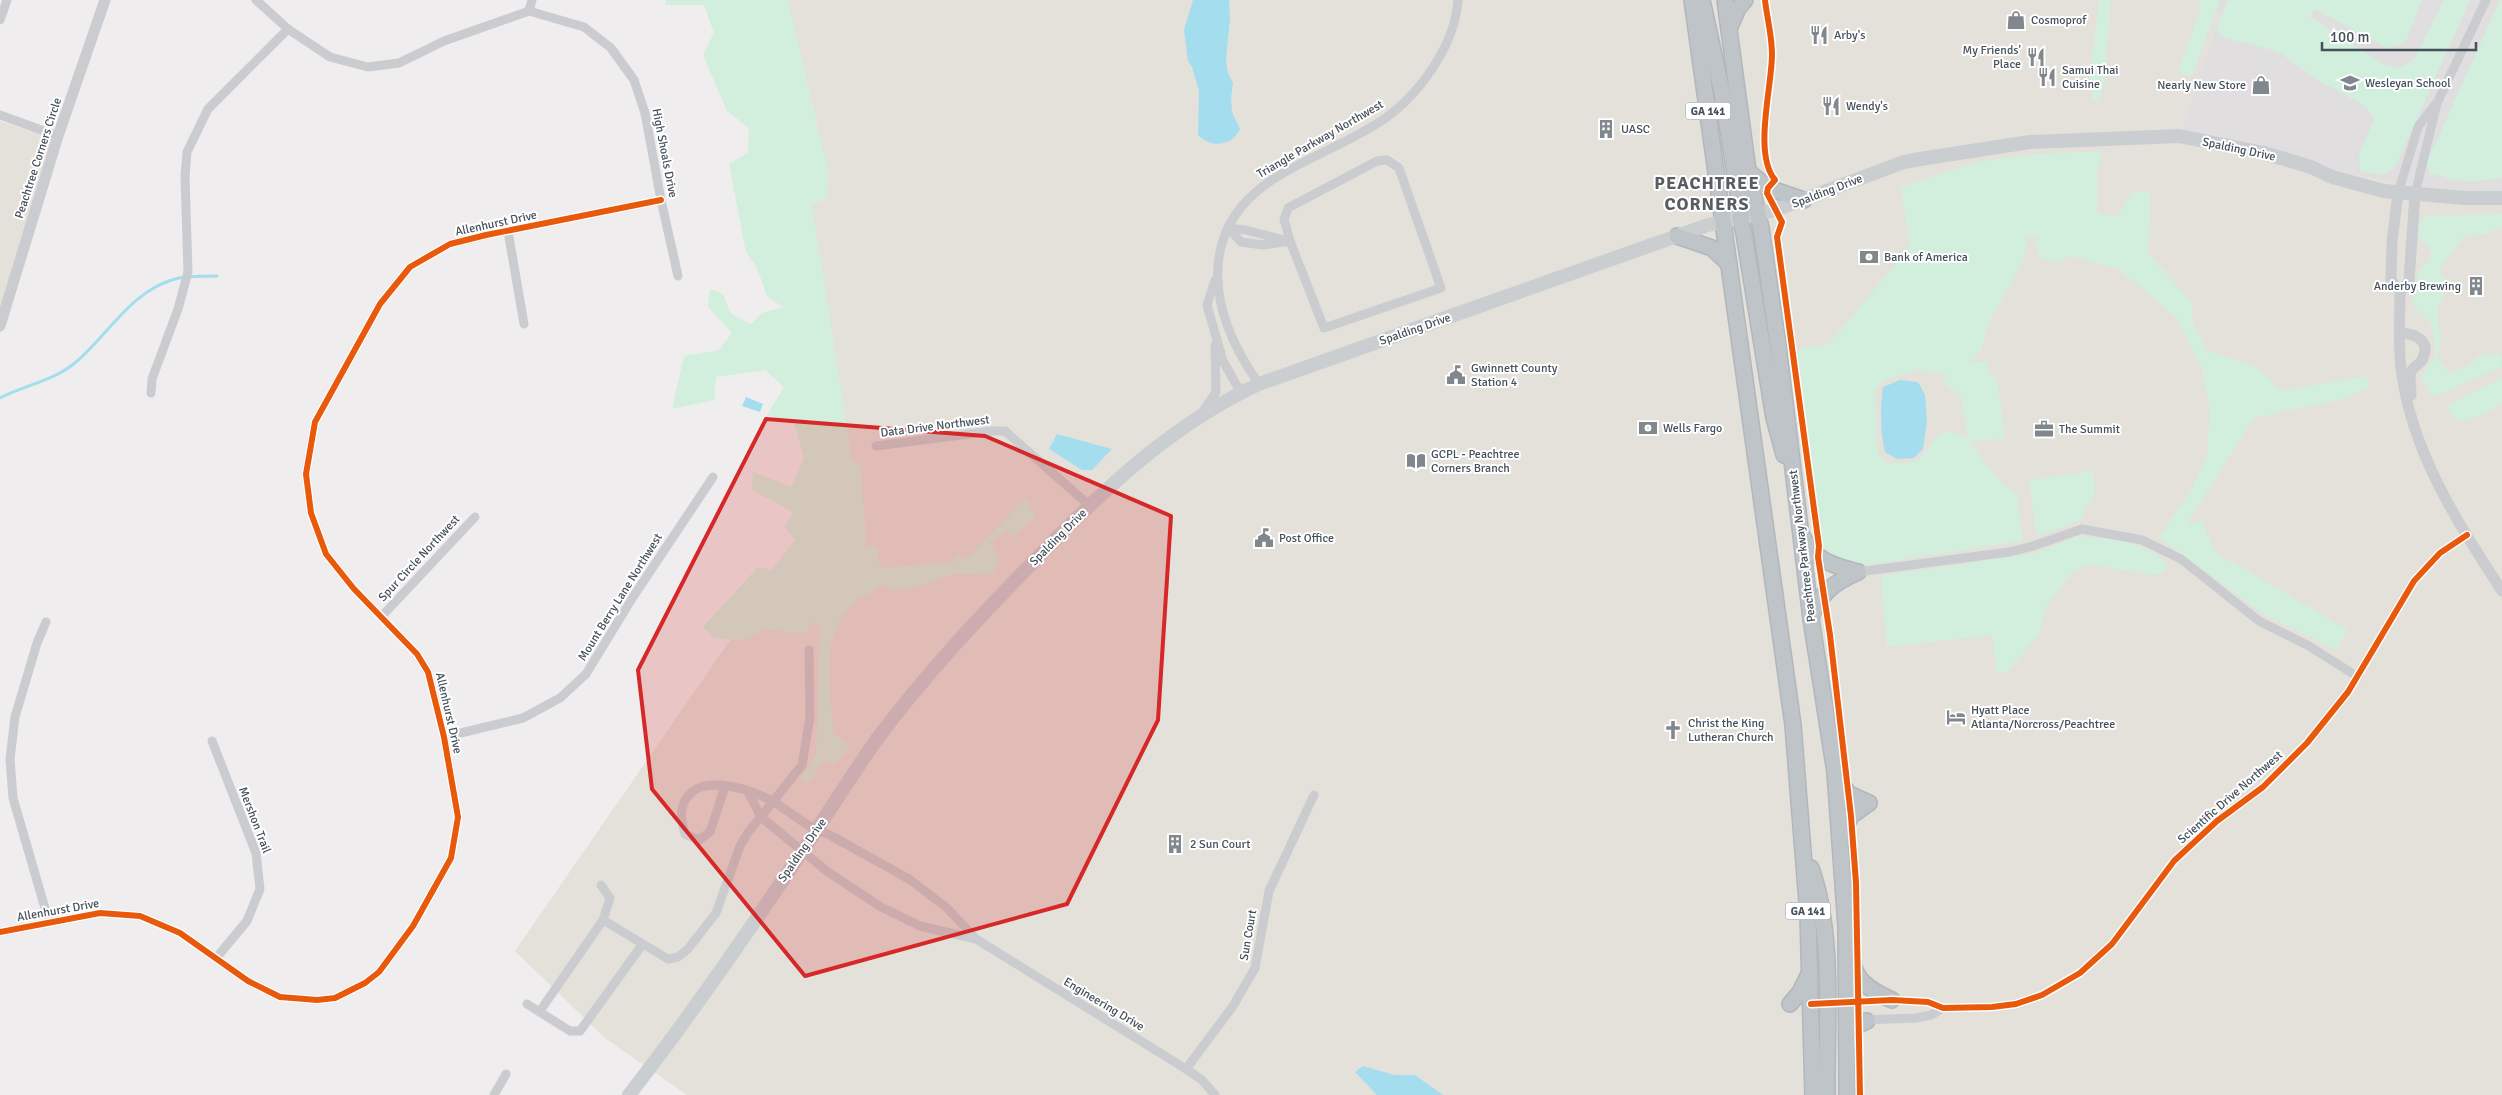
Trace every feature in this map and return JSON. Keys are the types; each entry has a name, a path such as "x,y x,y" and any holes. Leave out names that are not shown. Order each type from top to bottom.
{"highway":[{"name":"GA 141","path":"1692,0 1786,672 1805,852 1810,970 1819,1004"},
{"path":"1702,0 1722,92 1774,418 1796,490"},
{"name":"Peachtree Parkway Northwest","path":"1724,0 1748,171 1757,214 1778,345 1811,618 1835,772 1846,926 1845,1020 1847,1095"},
{"path":"1728,28 1738,8 1745,0"},
{"path":"1748,171 1768,188 1804,200"},
{"path":"1677,236 1712,248 1729,264"},
{"path":"1801,531 1806,542 1818,557 1829,564 1858,572"},
{"path":"1811,618 1818,601 1829,588 1858,572"},
{"path":"1835,772 1837,780 1849,794 1869,803 1851,816 1841,836"},
{"path":"1805,852 1822,908 1819,1004 1827,1095"},
{"path":"1846,926 1851,961 1858,978 1867,988 1892,1000"},
{"path":"1790,1004 1800,992 1810,970"},
{"path":"1813,1095 1820,1020"},
{"path":"1847,1046 1853,1027 1867,1021"}],"main road":[{"name":"Spalding Drive","path":"629,1095 816,831 877,739 928,675 1014,581 1089,505 1166,439 1200,415 1241,393 1260,384 1677,236 1804,200 1904,162 1920,158 2030,142 2179,136 2264,153 2311,166 2332,177 2398,193 2502,198"}],"street":[{"path":"0,20 8,0"},
{"name":"Peachtree Corners Circle","path":"0,326 58,136 105,0"},
{"path":"256,0 288,29 330,57 368,67 399,63 444,41 529,11 532,0"},
{"name":"Triangle Parkway Northwest","path":"1241,393 1223,361 1215,340 1207,305 1216,278 1218,261 1228,228 1241,207 1256,191 1279,175 1384,119 1421,84 1440,56 1448,40 1458,0"},
{"path":"2486,0 2438,101 2418,128 2398,193 2392,242 2391,280 2400,293 2401,367 2409,407 2425,458 2448,504 2502,591"},
{"name":"High Shoals Drive","path":"529,11 584,27 611,48 634,80 645,113 661,200 678,276"},
{"path":"151,393 152,379 178,309 188,272 185,176 187,152 208,109 288,29"},
{"path":"2400,293 2409,281 2415,194 2438,101"},
{"path":"0,115 58,136"},
{"path":"1388,160 1399,168 1441,288 1324,328 1290,241 1284,219 1288,208 1377,161 1388,160"},
{"name":"Allenhurst Drive","path":"0,932 100,913 140,916 180,932 248,981 280,996 318,1000 335,998 350,992 379,972 413,926 451,858 458,817 444,737 428,672 417,654 354,589 326,554 311,513 306,474 315,422 380,304 410,266 450,244 661,200"},
{"path":"1228,228 1246,230 1290,241"},
{"path":"508,231 524,324"},
{"name":"Triangle Parkway Northwest","path":"1216,278 1219,297 1236,348 1260,384"},
{"path":"2401,334 2414,334 2420,337 2424,348 2424,358 2412,372 2409,407"},
{"name":"Triangle Parkway Northwest","path":"1200,415 1216,392 1215,340"},
{"name":"Data Drive Northwest","path":"876,446 992,431 1005,431 1089,505"},
{"name":"Mount Berry Lane Northwest","path":"444,737 523,718 560,698 586,674 633,597 713,477"},
{"name":"Spur Circle Northwest","path":"382,616 475,517"},
{"path":"1858,572 2009,552 2082,529 2142,540 2181,559 2258,621 2308,646 2358,677"},
{"name":"Scientific Drive Northwest","path":"1819,1004 1892,1000 1928,1002 1943,1008 1992,1007 2024,1001 2054,988 2096,960 2122,930 2174,861 2217,821 2263,786 2307,744 2358,677 2414,581 2440,553 2467,535"},
{"path":"46,622 37,643 15,717 10,759 13,798 49,922"},
{"path":"603,920 668,959 678,957 688,949 716,913 740,846 772,801 802,765 810,717 809,650"},
{"name":"Mershon Trail","path":"212,741 256,853 260,889 246,920 217,957"},
{"name":"Engineering Drive","path":"725,786 710,832 699,840 685,834 680,818 685,798 698,787 725,786 747,790 772,801 816,831 828,834 909,879 947,908 976,939 1186,1069 1202,1080 1215,1095"},
{"path":"747,790 761,817"},
{"name":"Sun Court","path":"1186,1069 1233,1006 1255,968 1269,891 1314,795"},
{"name":"Engineering Drive","path":"761,817 828,872 881,908 920,926 976,939"},
{"path":"540,1011 603,920 610,898 601,885"},
{"path":"527,1004 570,1031 580,1031 642,945"},
{"name":"Scientific Drive Northwest","path":"1820,1020 1867,1021 1916,1018 1931,1015 1943,1008"},
{"path":"494,1095 506,1074"}],"highlighted area":[{"path":"766,419 985,436 1171,516 1158,720 1067,904 805,976 652,789 638,670"}],"shaded area":[{"path":"726,0 2212,0 2220,17 2179,136 2502,187 2502,1095 687,1095 605,1038 515,951 822,507"},
{"name":"Wesleyan School","path":"2212,0 2502,0 2502,198 2465,198 2179,136 2220,17"},
{"path":"0,121 57,140 0,334"}],"green space":[{"path":"666,0 788,0 828,170 827,198 812,205 852,460 860,464 867,547 877,546 880,568 954,562 956,556 966,559 1026,498 1036,517 1012,538 1007,529 991,543 998,559 994,575 954,574 915,588 891,590 884,584 849,608 840,621 834,635 830,650 829,667 833,732 850,747 834,765 824,761 807,784 801,778 816,754 820,625 812,622 805,634 764,629 746,640 714,638 703,627 758,567 772,570 795,540 785,527 793,512 752,490 753,472 792,487 804,458 794,422 767,415 784,387 765,370 716,377 714,400 672,409 684,356 719,350 732,333 708,307 710,289 723,294 731,314 751,324 762,313 783,307 767,296 757,268 746,252 729,164 748,153 749,128 727,111 703,55 714,33 704,5 665,5"},
{"path":"2099,0 2111,0 2103,91 2097,102 2092,97 2090,75"},
{"path":"2199,0 2220,0 2192,76 2183,75 2178,70 2200,12"},
{"path":"2228,0 2422,0 2405,43 2387,48 2315,9 2310,17 2383,64 2399,68 2414,60 2444,0 2470,0 2395,168 2383,175 2361,171 2359,155 2374,119 2365,106 2320,81 2277,51 2225,38 2216,30"},
{"path":"2500,0 2502,0 2502,178 2460,181 2437,173 2431,176 2427,164 2430,155"},
{"path":"2102,151 2097,171 2097,214 2117,216 2133,191 2150,192 2148,253 2192,303 2193,325 2207,351 2255,366 2281,391 2366,376 2369,386 2347,398 2254,418 2187,524 2202,521 2215,552 2348,630 2336,650 2265,615 2159,537 2192,489 2207,456 2210,411 2202,368 2177,318 2119,269 2067,255 2064,262 2041,259 2036,247 2037,237 2028,237 2023,262 1989,322 1981,350 1970,363 1987,361 1989,374 1997,378 2005,438 1969,442 2001,482 2017,494 2022,541 1867,565 1841,564 1823,546 1797,352 1802,348 1829,344 1910,247 1901,187 1977,162 2035,154","holes":["1918,370 1948,374 1943,382 1961,395 1968,440 1962,435 1946,430 1917,460 1886,463 1877,452 1875,390 1884,380"]},
{"path":"2502,214 2502,227 2485,234 2464,236 2439,269 2447,282 2437,312 2440,337 2438,360 2449,373 2468,366 2480,355 2501,354 2502,367 2433,397 2420,377 2436,356 2432,325 2412,304 2418,272 2430,260 2431,250 2418,237 2418,223 2426,216"},
{"path":"2502,378 2502,403 2483,415 2462,421 2452,416 2447,406"},
{"path":"2093,471 2095,494 2080,520 2040,536 2036,532 2029,480"},
{"path":"2077,536 2138,545 2159,556 2167,565 2162,573 2151,575 2089,564 2071,573 2045,608 2039,634 2006,673 1997,673 1992,635 1887,647 1881,576 2037,553"}],"water":[{"path":"1193,0 1229,0 1230,19 1226,60 1228,73 1233,83 1232,112 1240,129 1232,139 1220,144 1208,142 1198,135 1199,91 1192,67 1188,61 1184,30"},
{"path":"1900,380 1918,382 1925,395 1927,421 1923,449 1914,458 1897,459 1885,452 1883,444 1881,403 1883,387"},
{"path":"746,397 763,404 760,412 742,406"},
{"path":"1057,434 1112,449 1092,470 1082,470 1049,449"},
{"path":"1363,1066 1395,1075 1415,1075 1443,1095 1377,1095 1355,1072"}],"waterway":[{"path":"0,398 58,374 76,362 123,313 148,291 163,283 179,278 217,276"}],"cycle path":[{"path":"1765,0 1772,54 1764,137 1765,154 1775,180 1768,188 1767,193 1782,222 1777,237 1819,546 1818,557 1830,635 1851,816 1856,883 1860,1095"},
{"path":"0,932 100,913 140,916 180,933 248,981 280,997 317,1000 335,998 365,983 379,972 413,926 451,858 458,817 444,737 428,672 417,654 354,589 326,554 311,513 306,474 315,422 380,304 410,267 450,244 661,200"},
{"path":"1811,1004 1892,1000 1928,1002 1943,1008 1992,1007 2016,1004 2042,995 2080,973 2112,944 2174,861 2217,821 2263,787 2307,743 2348,692 2414,581 2440,553 2467,535"}],"place":[{"name":"Cosmoprof","path":"2016,20"},
{"name":"Arby's","path":"1819,35"},
{"name":"My Friends' Place","path":"2036,57"},
{"name":"Samui Thai Cuisine","path":"2047,77"},
{"name":"Wesleyan School","path":"2350,83"},
{"name":"Nearly New Store","path":"2261,85"},
{"name":"Wendy's","path":"1831,106"},
{"name":"UASC","path":"1606,129"},
{"name":"Bank of America","path":"1869,257"},
{"name":"Anderby Brewing","path":"2476,286"},
{"name":"Gwinnett County Station 4","path":"1456,375"},
{"name":"Wells Fargo","path":"1648,428"},
{"name":"The Summit","path":"2044,429"},
{"name":"GCPL - Peachtree Corners Branch","path":"1416,461"},
{"name":"Post Office","path":"1264,538"},
{"name":"Hyatt Place Atlanta/Norcross/Peachtree","path":"1956,717"},
{"name":"Christ the King Lutheran Church","path":"1673,730"},
{"name":"2 Sun Court","path":"1175,844"}],"district":[{"name":"PEACHTREE CORNERS","path":"1707,193"}]}
